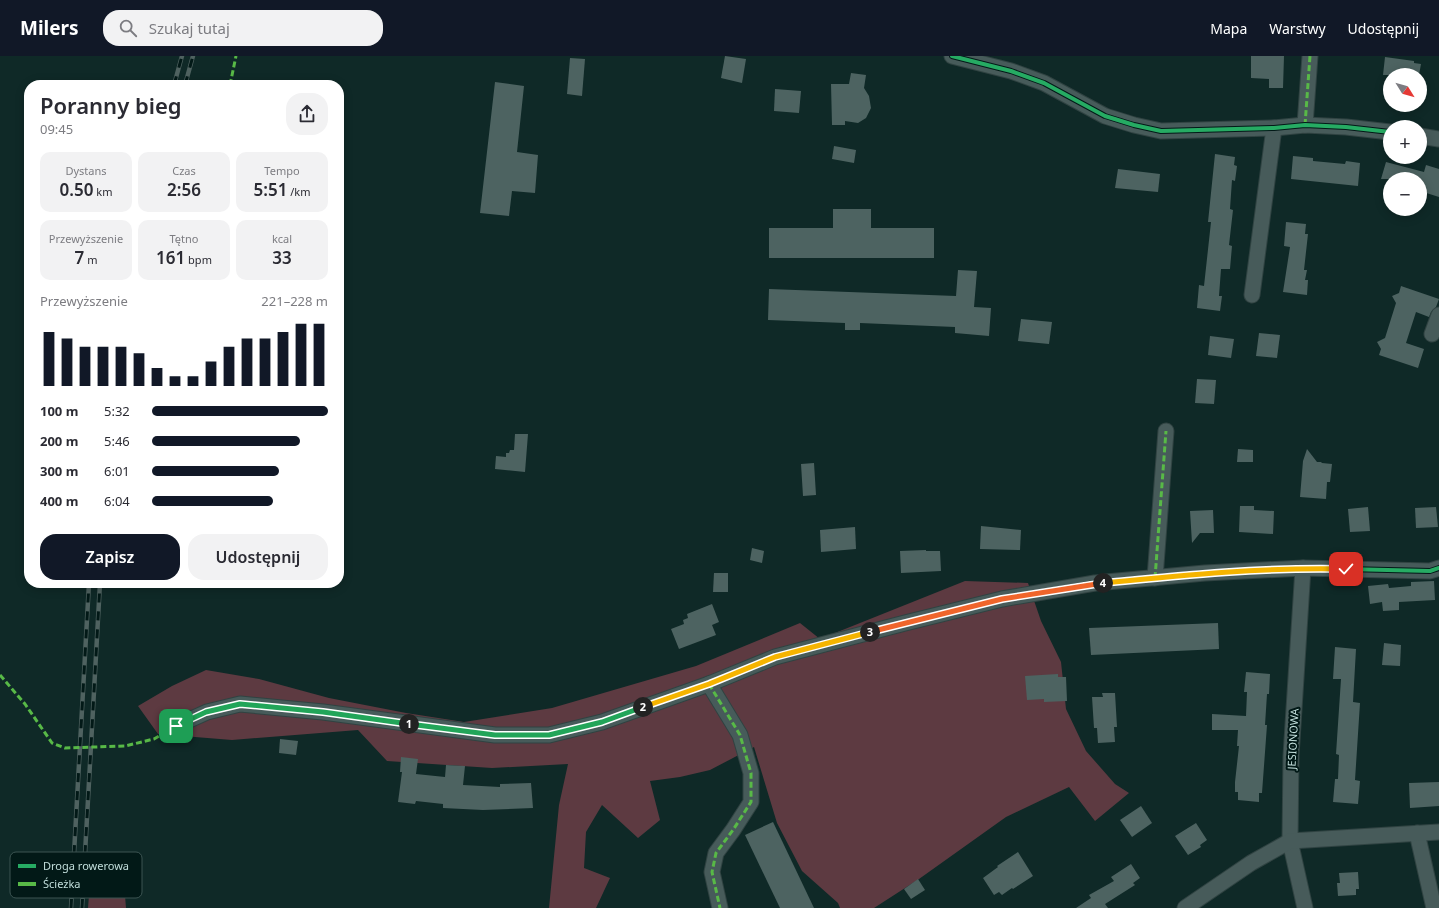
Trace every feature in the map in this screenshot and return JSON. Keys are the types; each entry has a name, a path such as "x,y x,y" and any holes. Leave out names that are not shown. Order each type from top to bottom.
{"street":[{"path":"952,56 1011,71 1044,84 1105,116 1134,125 1161,130 1274,128 1305,125 1346,127 1383,131"},
{"path":"1305,125 1310,56"},
{"path":"1252,296 1274,128"},
{"path":"1427,137 1439,139"},
{"path":"1432,334 1439,315"},
{"path":"1155,578 1166,431"},
{"path":"176,726 206,712 240,704 323,712 495,735 549,735 602,722 709,684 775,657 1002,599 1095,583 1205,573 1303,568 1430,571 1439,568"},
{"name":"JESIONOWA","path":"1303,568 1291,756 1290,841 1305,908"},
{"path":"709,684 740,735 751,773 751,802 716,853 712,872 720,908"},
{"path":"1185,908 1251,863 1290,841 1439,832"},
{"path":"1417,833 1434,908"}],"shaded area":[{"path":"965,581 1028,583 1041,621 1061,662 1066,709 1086,751 1115,784 1129,793 1095,821 1069,787 1006,817 919,879 874,908 840,908 838,903 802,871 777,823 754,747 710,770 680,777 650,781 660,820 638,838 602,805 586,832 584,868 610,878 596,908 549,908 559,805 568,764 492,768 387,761 358,730 232,740 158,734 138,706 172,686 206,670 259,679 329,698 406,713 464,722 552,708 696,666 800,623 820,639"},
{"path":"89,898 125,898 126,908 88,908"}],"building":[{"path":"725,56 746,59 742,83 721,78"},
{"path":"1251,56 1284,56 1283,88 1269,88 1269,79 1251,78"},
{"path":"1385,57 1414,61 1414,63 1421,64 1420,68 1384,68"},
{"path":"570,58 585,59 582,96 567,94"},
{"path":"851,73 866,75 864,88 869,96 871,108 866,118 858,123 845,121 845,125 832,125 831,84 849,84"},
{"path":"495,82 524,86 517,152 538,155 535,193 512,191 509,216 480,213"},
{"path":"775,89 801,91 799,113 774,111"},
{"path":"834,146 856,150 854,163 832,159"},
{"path":"1215,154 1235,157 1234,165 1237,166 1235,181 1232,180 1230,209 1233,210 1229,245 1232,246 1230,269 1221,269 1219,296 1222,296 1220,311 1197,308 1199,285 1204,286 1211,222 1208,222"},
{"path":"1293,156 1313,158 1313,161 1345,164 1346,161 1360,163 1358,186 1291,179"},
{"path":"1385,164 1394,164 1424,172 1383,172"},
{"path":"1426,165 1439,169 1439,197 1427,193 1427,172 1424,172"},
{"path":"1118,169 1160,174 1158,192 1115,188"},
{"path":"833,209 871,209 871,228 934,228 934,258 769,258 769,228 833,228"},
{"path":"1286,222 1306,224 1305,234 1308,234 1304,270 1307,270 1305,280 1308,280 1307,295 1283,292 1290,247 1284,246"},
{"path":"958,270 977,271 974,307 991,308 989,336 955,333 955,327 860,323 860,330 845,330 845,323 768,320 769,289 956,296"},
{"path":"1401,286 1439,299 1436,307 1431,312 1429,317 1416,312 1406,343 1424,349 1418,368 1379,355 1381,349 1377,342 1385,338 1396,303 1392,296 1399,293"},
{"path":"1021,319 1052,322 1049,344 1018,341"},
{"path":"1259,333 1280,335 1277,358 1256,356"},
{"path":"1210,336 1234,339 1231,358 1208,355"},
{"path":"1197,379 1216,380 1214,404 1195,403"},
{"path":"515,434 528,434 525,472 495,469 496,456 506,457 506,453 509,453 510,450 514,450"},
{"path":"1238,449 1253,450 1253,462 1237,462"},
{"path":"1307,449 1317,462 1332,464 1330,482 1327,482 1326,499 1300,497 1303,461"},
{"path":"814,463 816,495 803,496 801,464"},
{"path":"1240,506 1254,506 1254,510 1274,511 1273,534 1239,532"},
{"path":"1368,507 1370,531 1350,532 1348,509"},
{"path":"1436,507 1438,527 1416,528 1415,508"},
{"path":"1213,510 1214,533 1200,533 1192,543 1190,511"},
{"path":"981,526 1021,530 1020,550 980,549"},
{"path":"855,527 856,549 821,552 820,530"},
{"path":"752,548 764,551 762,563 750,560"},
{"path":"900,551 940,551 941,571 901,573"},
{"path":"714,573 728,573 728,592 713,592"},
{"path":"1434,581 1435,600 1399,602 1399,610 1383,611 1382,602 1370,604 1368,586 1388,584 1389,588 1411,586 1411,582"},
{"path":"712,604 719,622 712,625 716,635 679,649 671,629 684,624 683,620 688,618 687,614"},
{"path":"1218,623 1219,649 1091,655 1089,628"},
{"path":"1384,643 1401,645 1400,666 1382,665"},
{"path":"1335,647 1356,649 1353,702 1360,703 1355,780 1360,781 1358,804 1333,802 1335,779 1338,779 1339,755 1336,754 1341,679 1333,679"},
{"path":"1246,672 1270,674 1269,694 1267,694 1265,725 1267,725 1262,793 1259,793 1259,802 1238,800 1238,792 1235,792 1239,746 1237,746 1238,730 1212,730 1212,714 1246,716 1247,692 1244,692"},
{"path":"1058,674 1058,677 1066,677 1067,701 1044,702 1044,699 1027,700 1025,676"},
{"path":"1102,693 1115,693 1117,727 1114,727 1115,742 1098,743 1097,728 1094,728 1092,697 1103,697"},
{"path":"280,739 298,741 296,755 279,753"},
{"path":"401,757 418,759 416,774 445,777 446,765 465,766 463,785 500,787 500,784 531,783 533,808 483,810 443,808 443,804 416,801 415,804 398,802 402,772 400,772"},
{"path":"1439,782 1439,806 1410,808 1409,783"},
{"path":"1141,806 1152,823 1132,837 1120,820"},
{"path":"773,822 814,908 780,908 745,835"},
{"path":"1196,823 1207,840 1200,845 1201,847 1188,855 1175,836"},
{"path":"1018,852 1033,876 1002,895 999,892 994,895 983,878 998,867 997,866"},
{"path":"1131,864 1140,878 1133,883 1135,885 1105,904 1108,908 1076,908 1091,898 1089,895 1114,881 1111,877"},
{"path":"1358,872 1359,889 1356,889 1356,895 1338,896 1337,883 1340,883 1339,873"},
{"path":"918,879 925,890 911,899 904,889"}],"railway":[{"path":"175,80 182,56"},
{"path":"186,80 193,56"},
{"path":"74,852 89,588"},
{"path":"85,852 100,588"},
{"path":"71,908 72,898"},
{"path":"82,908 83,898"}],"marked path":[{"path":"231,80 236,56"},
{"path":"1305,125 1310,56"},
{"path":"1155,578 1166,431"},
{"path":"0,675 25,704 52,743 65,748 125,746 154,739 176,726"},
{"path":"709,684 740,735 751,773 751,802 716,853 712,872 720,908"}],"cycle path":[{"path":"952,56 1011,71 1044,83 1105,116 1161,131 1274,128 1305,125 1346,127 1383,131"},
{"path":"176,726 207,712 240,704 323,712 495,735 549,735 602,722 709,684 775,657 1002,599 1095,583 1205,573 1303,568 1430,571 1439,568"}],"route":[{"path":"176,726 206,712 240,704 323,712 495,735 549,735 602,722 709,684 775,657 1002,599 1095,583 1205,573 1303,568 1346,569"}]}
